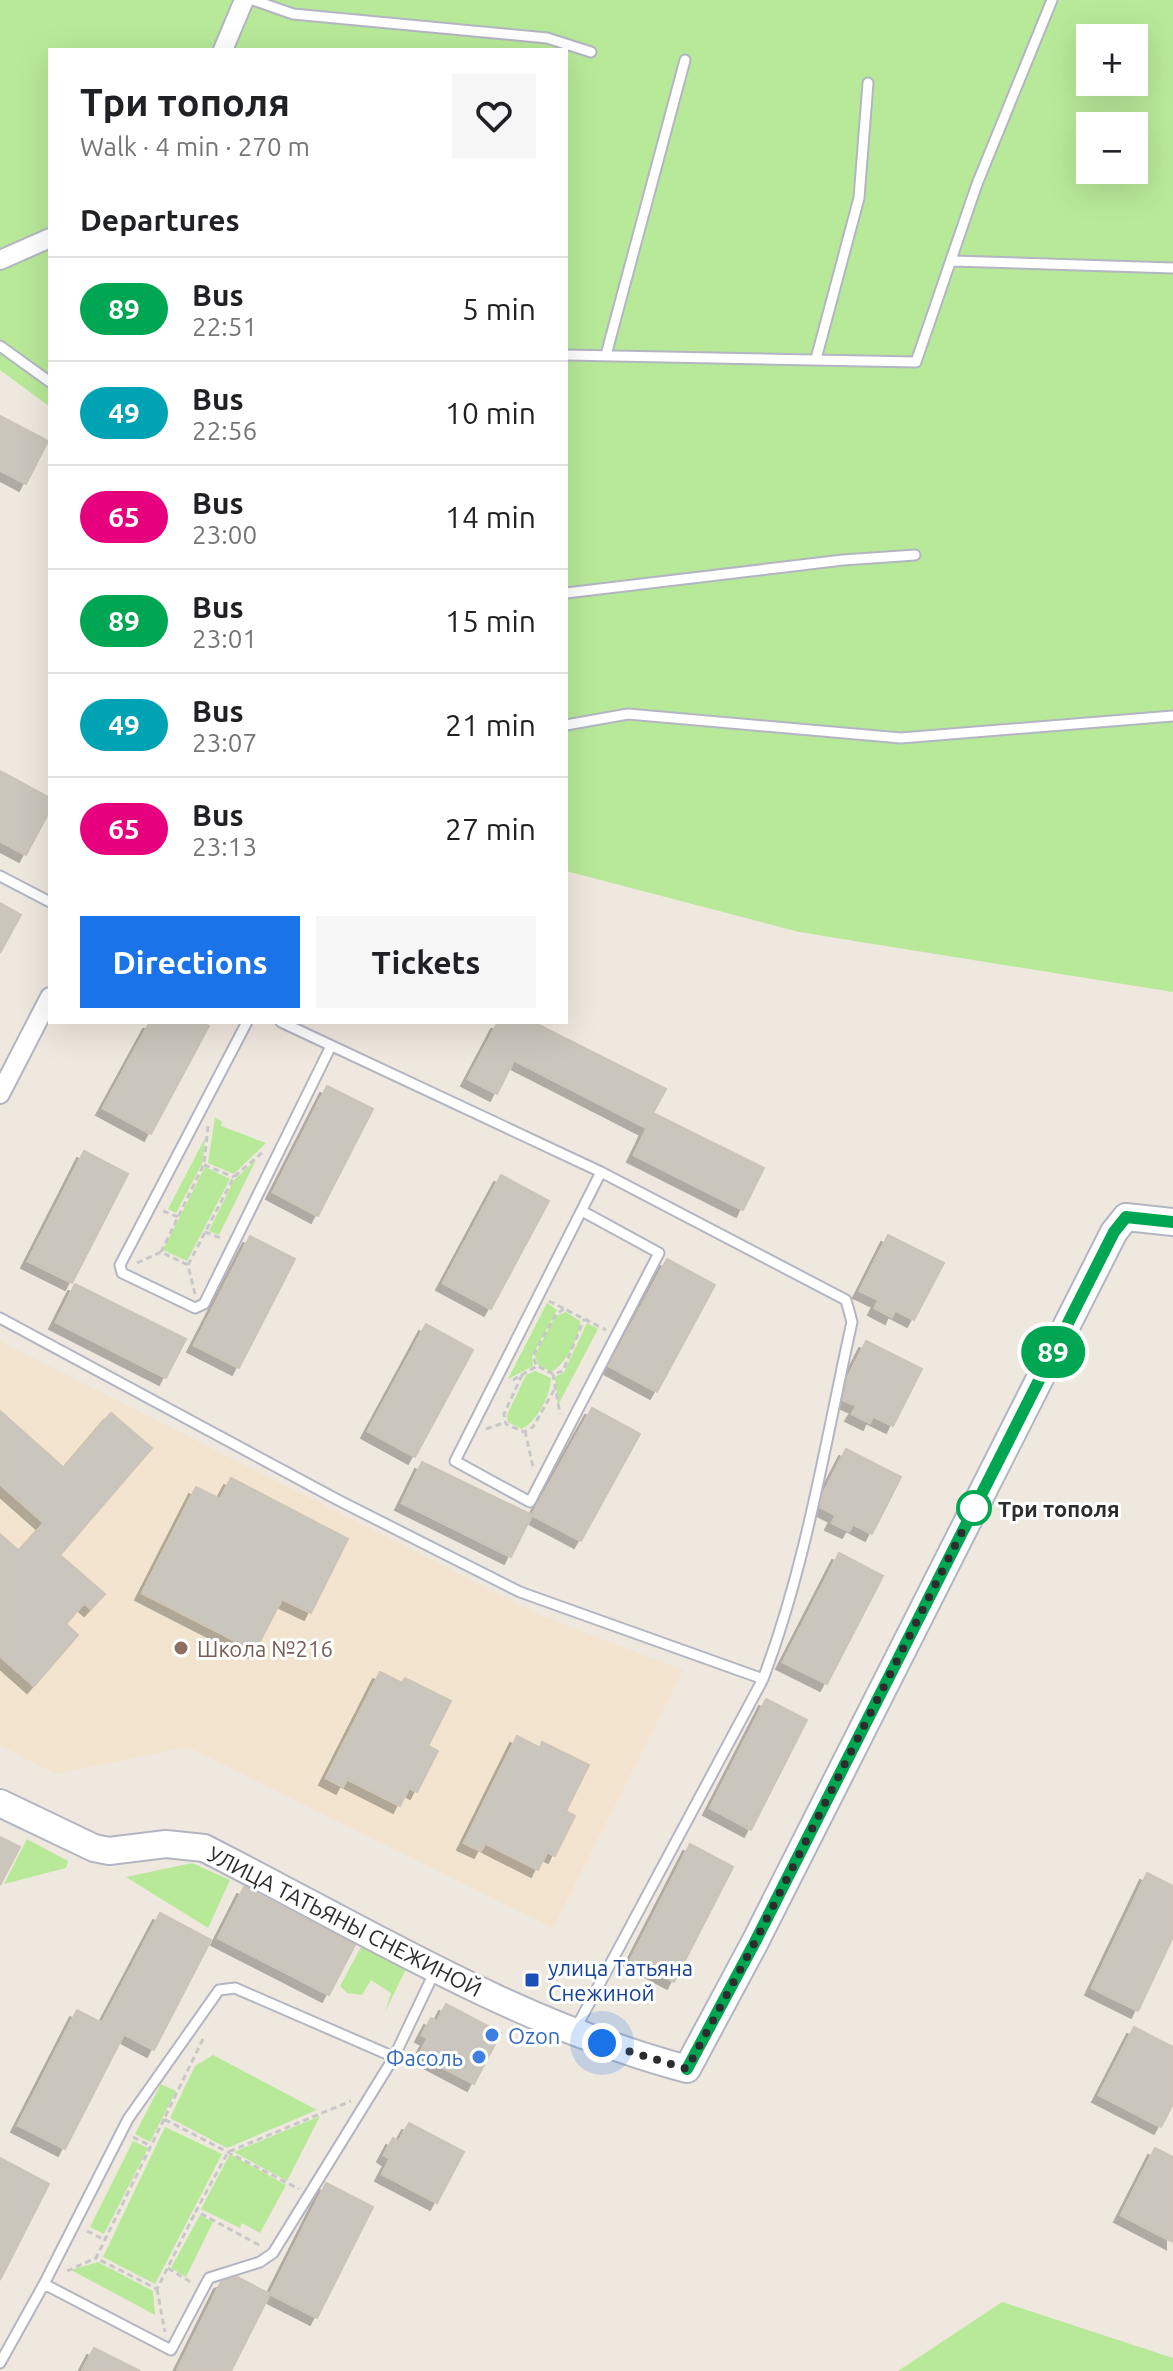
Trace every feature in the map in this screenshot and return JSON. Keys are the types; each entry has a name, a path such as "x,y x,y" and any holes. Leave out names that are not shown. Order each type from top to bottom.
{"street":[{"path":"224,48 244,0"},
{"path":"0,260 48,239"},
{"path":"0,1094 48,1001"},
{"name":"УЛИЦА ТАТЬЯНЫ СНЕЖИНОЙ","path":"0,1803 94,1848 109,1851 166,1844 204,1848 435,1971 573,2033 687,2069 755,1942 1114,1232 1126,1217 1173,1222"}],"lane":[{"path":"253,0 293,14 547,38 591,52"},
{"path":"568,355 916,362 977,184 1052,0"},
{"path":"606,355 685,60"},
{"path":"816,359 859,198 868,83"},
{"path":"952,261 1173,268"},
{"path":"0,346 48,381"},
{"path":"568,593 843,560 915,555"},
{"path":"568,725 628,714 901,738 1173,716"},
{"path":"0,876 48,901"},
{"path":"246,1024 120,1265 120,1271 198,1308 204,1304 331,1046"},
{"path":"285,1024 601,1172 846,1300 852,1322 811,1528 763,1679 573,2033"},
{"path":"582,1211 659,1253 530,1502 455,1461 601,1172"},
{"path":"0,1318 338,1500 520,1592 763,1679"},
{"path":"44,2284 171,2350 209,2278 260,2262 273,2253 394,2057 435,1971"},
{"path":"0,2363 122,2131 219,1990 235,1988 394,2057"}],"path":[{"path":"120,1271 161,1252 204,1164 209,1096"},
{"path":"198,1308 188,1265 205,1232 234,1177 258,1154 282,1146"},
{"path":"204,1164 234,1177"},
{"path":"205,1232 234,1244"},
{"path":"161,1252 188,1265"},
{"path":"539,1296 617,1336"},
{"path":"564,1309 556,1314 533,1356 537,1366 553,1374 563,1371 584,1319"},
{"path":"495,1383 508,1383 537,1366"},
{"path":"553,1374 554,1390 567,1432"},
{"path":"522,1375 504,1414 506,1424 525,1431 533,1427 554,1390"},
{"path":"525,1431 537,1488"},
{"path":"44,2284 96,2258 205,2033"},
{"path":"171,2350 160,2318 157,2289 228,2152 371,2094"},
{"path":"164,2119 309,2195"},
{"path":"122,2131 151,2146"},
{"path":"196,2211 273,2253"},
{"path":"76,2221 105,2240"},
{"path":"96,2258 157,2289"},
{"path":"168,2268 203,2290"}],"shaded area":[{"path":"0,1341 542,1616 683,1670 553,1928 188,1747 56,1774 0,1745"}],"green space":[{"path":"0,0 1173,0 1173,992 799,932 568,872 568,48 48,48 48,406 0,370"},
{"path":"215,1117 222,1122 221,1126 266,1143 234,1174 208,1163"},
{"path":"205,1138 203,1162 176,1213 168,1209"},
{"path":"256,1160 219,1235 209,1231 234,1180"},
{"path":"205,1167 230,1179 187,1261 163,1250"},
{"path":"547,1303 557,1310 532,1356 533,1366 508,1379"},
{"path":"566,1312 580,1321 579,1327 566,1357 551,1372 538,1365 535,1355 555,1316"},
{"path":"587,1323 598,1329 558,1405 555,1377 564,1372"},
{"path":"535,1371 551,1378 550,1385 538,1414 522,1429 508,1422 507,1415 526,1375"},
{"path":"27,1839 68,1861 66,1868 4,1884"},
{"path":"192,1863 230,1880 208,1928 126,1877"},
{"path":"357,1937 406,1969 385,2012 391,1993 371,1980 362,1995 347,1993 340,1986 361,1947 354,1943"},
{"path":"213,2055 317,2110 227,2148 170,2118 195,2066"},
{"path":"161,2084 176,2091 150,2142 135,2134"},
{"path":"320,2116 287,2181 234,2152"},
{"path":"165,2127 222,2154 155,2284 103,2257"},
{"path":"133,2141 148,2148 104,2234 90,2227"},
{"path":"230,2154 286,2185 260,2233 242,2223 240,2228 201,2209"},
{"path":"200,2215 213,2222 186,2277 171,2268"},
{"path":"98,2262 153,2291 155,2315 71,2270"},
{"path":"1002,2302 1173,2358 1173,2371 898,2371"}],"building":[{"path":"0,416 48,441 26,484 0,470"},
{"path":"0,771 48,797 48,814 26,855 0,841"},
{"path":"0,903 21,915 0,953"},
{"path":"149,1024 209,1026 151,1134 103,1108"},
{"path":"497,1024 537,1024 666,1089 653,1113 764,1168 743,1210 634,1155 647,1128 514,1060 497,1094 468,1079"},
{"path":"327,1086 373,1109 318,1216 273,1192"},
{"path":"84,1151 128,1174 72,1283 28,1261"},
{"path":"501,1175 549,1201 491,1309 443,1283"},
{"path":"888,1235 944,1263 914,1320 895,1310 892,1317 875,1308 879,1300 860,1291"},
{"path":"250,1236 295,1259 239,1368 194,1345"},
{"path":"667,1259 715,1285 657,1392 609,1366"},
{"path":"75,1284 186,1339 166,1378 56,1322"},
{"path":"426,1324 473,1350 415,1457 368,1431"},
{"path":"866,1341 922,1369 893,1426 873,1416 870,1423 852,1414 857,1406 843,1400 848,1377"},
{"path":"592,1408 640,1434 581,1541 532,1515"},
{"path":"0,1411 64,1468 111,1413 152,1448 60,1555 105,1594 91,1609 84,1603 66,1624 78,1635 34,1686 0,1656 0,1534 19,1551 44,1523 0,1484"},
{"path":"846,1449 901,1477 872,1534 853,1524 849,1531 832,1523 836,1515 820,1507 824,1492"},
{"path":"422,1462 532,1515 511,1557 402,1503"},
{"path":"231,1478 348,1539 311,1613 282,1599 255,1651 142,1593 196,1487 220,1499"},
{"path":"839,1553 883,1576 827,1684 783,1662"},
{"path":"380,1672 402,1683 405,1678 451,1701 428,1746 438,1751 417,1792 409,1788 400,1806 347,1779 343,1787 326,1778"},
{"path":"766,1699 807,1720 751,1830 710,1808"},
{"path":"517,1736 540,1748 542,1742 589,1765 566,1811 575,1816 555,1856 547,1852 538,1870 485,1843 481,1851 464,1843"},
{"path":"0,1837 20,1847 0,1885"},
{"path":"690,1844 733,1867 674,1982 631,1959"},
{"path":"1147,1873 1173,1886 1173,1937 1138,2011 1092,1988"},
{"path":"244,1887 355,1945 329,1995 218,1938"},
{"path":"160,1913 211,1940 154,2050 124,2034 65,2149 18,2125 77,2010 102,2023"},
{"path":"446,2004 501,2033 474,2084 419,2055 428,2038 422,2035 431,2018 437,2021"},
{"path":"1134,2027 1173,2047 1173,2104 1161,2127 1099,2095"},
{"path":"409,2123 464,2152 437,2203 382,2174 390,2159 384,2155 393,2138 399,2141"},
{"path":"1155,2148 1173,2157 1173,2242 1121,2215"},
{"path":"0,2158 49,2184 0,2280"},
{"path":"326,2183 373,2207 317,2318 270,2294"},
{"path":"237,2277 270,2294 231,2371 177,2371 221,2282"},
{"path":"94,2348 140,2371 82,2371"}],"bus line":[{"name":"89","path":"687,2069 755,1942 1114,1232 1126,1217 1173,1222"}],"place":[{"name":"Три тополя","path":"974,1508"},
{"name":"Школа №216","path":"181,1648"},
{"name":"улица Татьяна Снежиной","path":"532,1980"},
{"name":"Ozon","path":"492,2035"},
{"name":"Фасоль","path":"479,2057"}],"route":[{"path":"602,2043 687,2069 755,1942 974,1508"}]}
